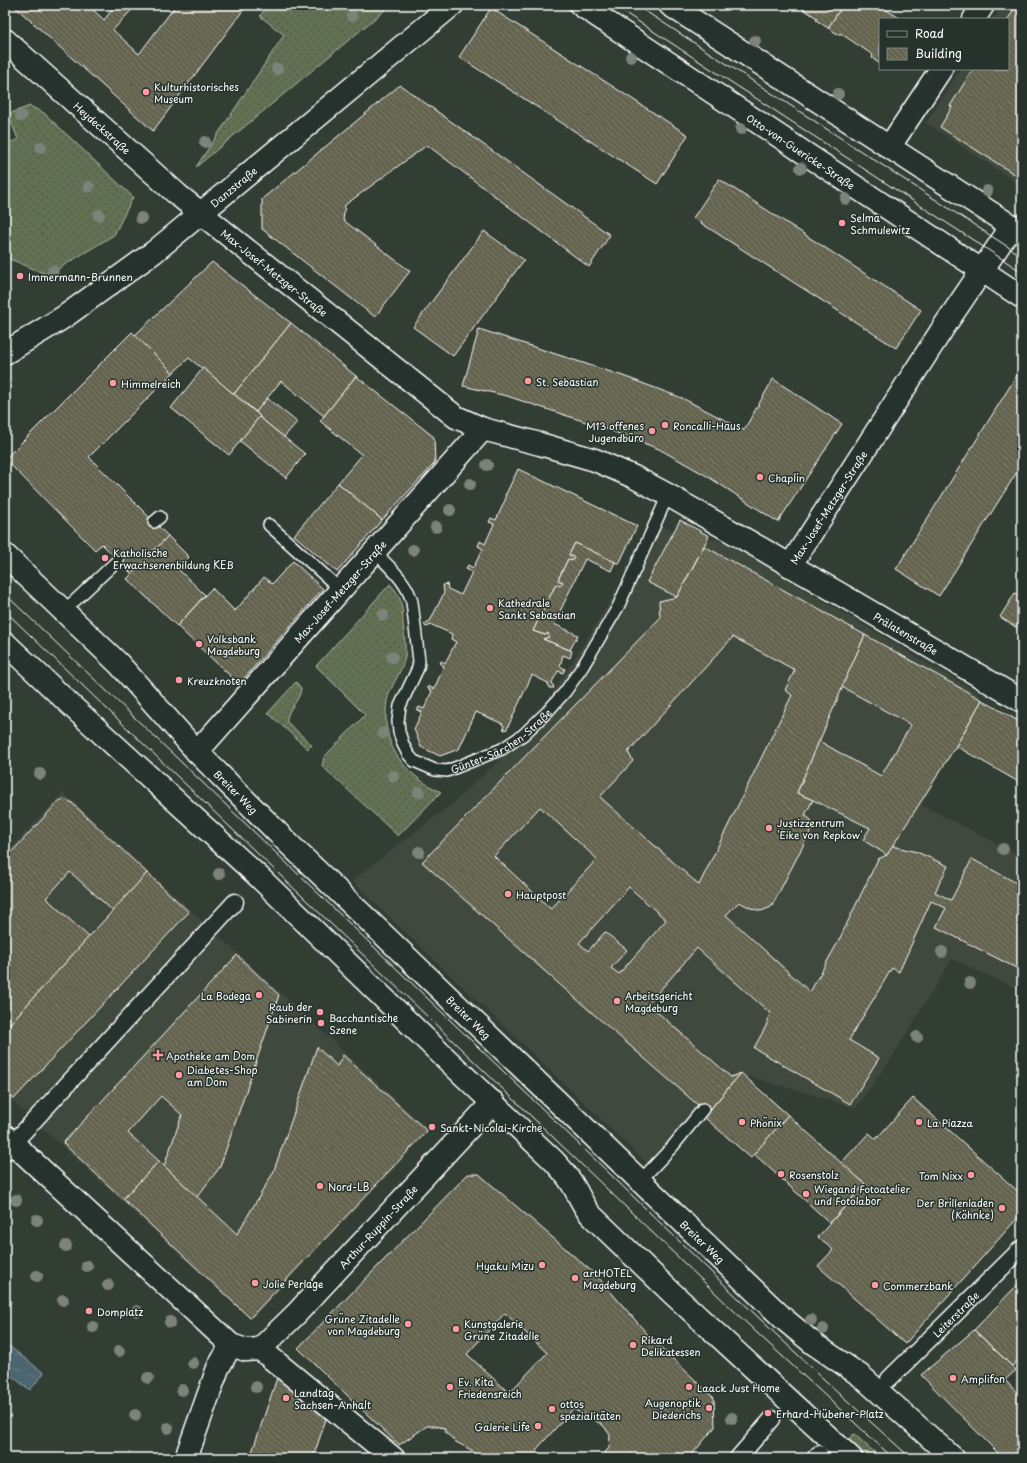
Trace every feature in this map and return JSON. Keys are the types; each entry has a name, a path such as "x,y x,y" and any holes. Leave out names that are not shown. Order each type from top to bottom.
{"street":[{"name":"Danzstraße","path":"5,353 64,317 154,252 202,214 452,5"},
{"name":"Otto-von-Guericke-Straße","path":"580,5 1022,297"},
{"path":"670,5 1017,229"},
{"path":"975,18 983,5"},
{"name":"Heydeckstraße","path":"5,40 178,195 202,214"},
{"path":"890,146 940,70"},
{"name":"Max-Josef-Metzger-Straße","path":"202,214 448,411 461,419 483,429 595,460 615,468 668,495 790,566 945,325 983,270 1017,229"},
{"name":"Max-Josef-Metzger-Straße","path":"197,752 483,429"},
{"name":"Breiter Weg","path":"5,555 119,664 197,752 289,844 784,1320 814,1344 861,1376 953,1458"},
{"name":"Prälatenstraße","path":"790,566 1022,700"},
{"path":"5,643 259,877 439,1052 493,1102 566,1174 582,1204 591,1215 678,1298 851,1458"},
{"path":"235,902 8,1144 230,1345 246,1350 260,1349 393,1458"},
{"name":"Arthur-Ruppin-Straße","path":"260,1349 296,1314 493,1102"},
{"name":"Leiterstraße","path":"889,1379 1022,1248"},
{"path":"186,1458 218,1368 230,1345"},
{"path":"738,1458 772,1419"}],"lane":[{"name":"Günter-Särchen-Straße","path":"375,552 403,581 412,602 419,662 417,671 400,706 399,727 403,744 414,762 435,770 447,772 502,749 527,731 557,702 591,653 618,607 668,495"},
{"path":"269,525 341,590"},
{"path":"64,611 118,560"},
{"path":"640,1181 673,1146 703,1109"}],"shaded area":[{"path":"1003,5 1022,5 1022,186 926,123 960,70 1009,70 1009,18 995,18"},
{"path":"657,526 725,542 979,694 982,700 922,805 1022,856 1022,991 952,959 893,1056 856,1108 741,1074 704,1117 654,1170 352,881 453,803 527,734"},
{"path":"63,792 430,1131 251,1320 5,1094 5,855"}],"green space":[{"path":"268,5 391,5 196,167 284,35 260,16"},
{"path":"30,106 44,113 133,197 114,235 48,275 5,257 5,145 18,139 8,114"},
{"path":"390,584 400,598 401,602 405,657 387,700 387,731 395,753 402,763 410,772 441,792 398,836 322,766 324,757 365,715 316,666"},
{"path":"296,682 301,688 300,693 287,717 287,722 312,745 308,749 268,713"},
{"path":"854,1434 881,1458 865,1458 845,1442"}],"water":[{"path":"5,1343 44,1373 30,1390 5,1371"}],"building":[{"name":"Kulturhistorisches Museum","path":"13,5 96,5 92,9 104,20 116,5 136,5 113,30 139,54 176,5 247,5 153,131"},
{"path":"797,5 843,5 828,28 816,20 817,18"},
{"path":"843,5 879,5 899,18 879,18 879,63 872,58 873,55 840,33 839,35 828,28"},
{"path":"1017,5 1022,5 1022,179 940,127 952,107 950,106 972,70 1009,70 1009,18"},
{"path":"491,8 688,135 657,184 459,57"},
{"path":"400,85 610,235 589,267 427,145 345,205 343,220 410,271 375,317 262,229 262,199"},
{"path":"719,179 921,310 896,348 693,218"},
{"path":"484,231 524,260 453,356 413,327"},
{"path":"212,262 291,323 234,394 189,358 173,373 135,335"},
{"path":"291,323 356,376 324,416 281,381 256,412 234,394"},
{"name":"Roncalli-Haus","path":"479,329 623,376 682,398 744,430 773,379 842,424 778,522 707,476 659,449 601,427 507,396 463,386"},
{"path":"132,332 173,373 89,457 168,536 132,574 102,544 95,550 5,459"},
{"path":"203,368 260,416 229,455 171,408"},
{"path":"1017,375 1022,378 1022,464 939,596 896,569"},
{"path":"356,376 434,437 435,463 382,520 338,483 362,455 320,421"},
{"path":"267,398 297,422 284,437 259,417 260,416 256,412"},
{"path":"259,417 305,454 286,478 240,441"},
{"name":"Kathedrale Sankt Sebastian","path":"518,469 637,526 619,564 575,543 569,555 574,557 572,561 568,559 558,580 563,582 560,586 556,584 533,631 545,635 548,633 549,637 543,639 572,651 570,658 563,655 560,666 565,669 563,673 558,671 552,682 554,688 549,688 548,683 532,675 507,729 504,730 503,724 476,712 459,749 440,756 421,747 414,729 422,712 417,710 419,707 424,709 432,691 428,689 428,686 434,689 444,666 440,664 441,661 445,663 456,642 451,639 452,634 432,625 426,627 424,624 430,621 444,593 443,585 447,584 448,589 461,595 472,572 466,569 468,565 473,568 483,549 478,546 480,541 485,544 494,524 489,522 491,518 496,520 506,498 505,494"},
{"path":"338,483 382,520 337,572 294,535"},
{"path":"680,520 709,536 677,597 647,582"},
{"path":"168,536 189,557 178,569 205,595 177,626 127,579"},
{"path":"575,543 615,562 611,571 585,559 554,624 578,635 570,650 543,639 549,637 548,633 545,635 533,631 556,584 560,586 563,582 558,580 568,559 572,561 574,557 569,555"},
{"name":"Justizzentrum 'Eike von Repkow'","path":"704,546 865,635 797,793 813,800 805,815 811,820 811,830 772,906 761,911 739,902 726,915 810,992 838,942 878,859 887,855 892,846 917,852 948,866 935,892 951,900 972,859 1022,886 1022,971 936,927 946,908 931,901 899,972 892,968 849,1040 879,1058 850,1104 754,1048 766,1026 770,1013 697,948 648,1004 731,1077 741,1073 707,1113 422,862 660,618 659,601 677,597","holes":["733,637 795,670 785,690 792,695 699,885 600,797 633,761 628,752","540,807 597,859 551,909 494,856","629,887 666,920 619,974 611,968 627,950 605,932 588,951 579,943"]},
{"path":"293,561 323,589 239,684 177,626 212,588 235,611 264,577 272,584"},
{"path":"1015,593 1022,598 1022,631 1000,617"},
{"path":"865,635 982,700 956,746 887,855 863,840 870,828 797,793 819,741 881,776 911,725 842,687"},
{"path":"982,700 1022,723 1022,784 956,746"},
{"path":"64,799 71,802 147,873 113,911 70,872 46,898 89,937 5,1029 5,859 59,801"},
{"path":"147,873 189,912 14,1099 5,1091 5,1029"},
{"path":"237,955 279,995 220,1167 197,1197 164,1166 182,1115 161,1096 128,1133 159,1161 123,1199 63,1143"},
{"name":"Nord-LB","path":"317,1047 337,1066 343,1055 427,1131 250,1318 123,1199 159,1161 237,1234 273,1173"},
{"path":"741,1073 788,1115 751,1158 704,1117"},
{"path":"913,1098 1022,1195 1022,1213 905,1344 818,1266 833,1250 818,1237 865,1184 841,1163 869,1133 876,1139"},
{"path":"788,1115 865,1184 830,1223 754,1154"},
{"name":"Grüne Zitadelle von Magdeburg","path":"468,1174 479,1174 597,1276 649,1336 714,1398 715,1427 689,1458 600,1458 609,1448 610,1435 603,1425 573,1409 536,1450 544,1458 477,1458 473,1451 456,1442 446,1433 444,1428 435,1426 427,1426 399,1445 298,1348","holes":["505,1313 547,1353 509,1393 467,1354"]},
{"path":"1022,1280 1022,1355 1012,1366 974,1330"},
{"path":"974,1330 1016,1370 1005,1380 1022,1398 1022,1447 1013,1458 1003,1458 921,1375"},
{"name":"Landtag Sachsen-Anhalt","path":"277,1378 326,1419 313,1458 250,1458"},
{"path":"1022,1447 1022,1458 1013,1458"}],"tram line":[{"path":"613,5 1022,272"},
{"path":"636,5 1022,256"},
{"path":"5,594 775,1334 911,1458"},
{"path":"5,611 756,1332 893,1458"}],"place":[{"name":"Kulturhistorisches Museum","path":"146,92"},
{"name":"Selma Schmulewitz","path":"842,223"},
{"name":"Immermann-Brunnen","path":"20,276"},
{"name":"St. Sebastian","path":"528,381"},
{"name":"Himmelreich","path":"113,383"},
{"name":"Roncalli-Haus","path":"665,425"},
{"name":"M13 offenes Jugendbüro","path":"652,431"},
{"name":"Chaplin","path":"760,477"},
{"name":"Katholische Erwachsenenbildung KEB","path":"105,558"},
{"name":"Kathedrale Sankt Sebastian","path":"490,608"},
{"name":"Volksbank Magdeburg","path":"199,644"},
{"name":"Kreuzknoten","path":"179,680"},
{"name":"Justizzentrum 'Eike von Repkow'","path":"769,828"},
{"name":"Hauptpost","path":"508,894"},
{"name":"La Bodega","path":"259,995"},
{"name":"Arbeitsgericht Magdeburg","path":"617,1001"},
{"name":"Raub der Sabinerin","path":"320,1012"},
{"name":"Bacchantische Szene","path":"321,1023"},
{"name":"Apotheke am Dom","path":"158,1055"},
{"name":"Diabetes-Shop am Dom","path":"179,1075"},
{"name":"Phönix","path":"742,1122"},
{"name":"La Piazza","path":"919,1122"},
{"name":"Sankt-Nicolai-Kirche","path":"432,1127"},
{"name":"Rosenstolz","path":"781,1174"},
{"name":"Tom Nixx","path":"971,1175"},
{"name":"Nord-LB","path":"320,1186"},
{"name":"Wiegand Fotoatelier und Fotolabor","path":"806,1194"},
{"name":"Der Brillenladen (Köhnke)","path":"1002,1208"},
{"name":"Hyaku Mizu","path":"542,1265"},
{"name":"artHOTEL Magdeburg","path":"575,1278"},
{"name":"Jolie Perlage","path":"255,1283"},
{"name":"Commerzbank","path":"875,1285"},
{"name":"Domplatz","path":"89,1311"},
{"name":"Grüne Zitadelle von Magdeburg","path":"408,1324"},
{"name":"Kunstgalerie Grüne Zitadelle","path":"456,1329"},
{"name":"Rikard Delikatessen","path":"633,1345"},
{"name":"Amplifon","path":"953,1378"},
{"name":"Ev. Kita Friedensreich","path":"450,1387"},
{"name":"Laack Just Home","path":"689,1387"},
{"name":"Landtag Sachsen-Anhalt","path":"286,1398"},
{"name":"Augenoptik Diederichs","path":"709,1408"},
{"name":"ottos spezialitäten","path":"552,1409"},
{"name":"Erhard-Hübener-Platz","path":"768,1413"},
{"name":"Galerie Life","path":"538,1426"}]}
